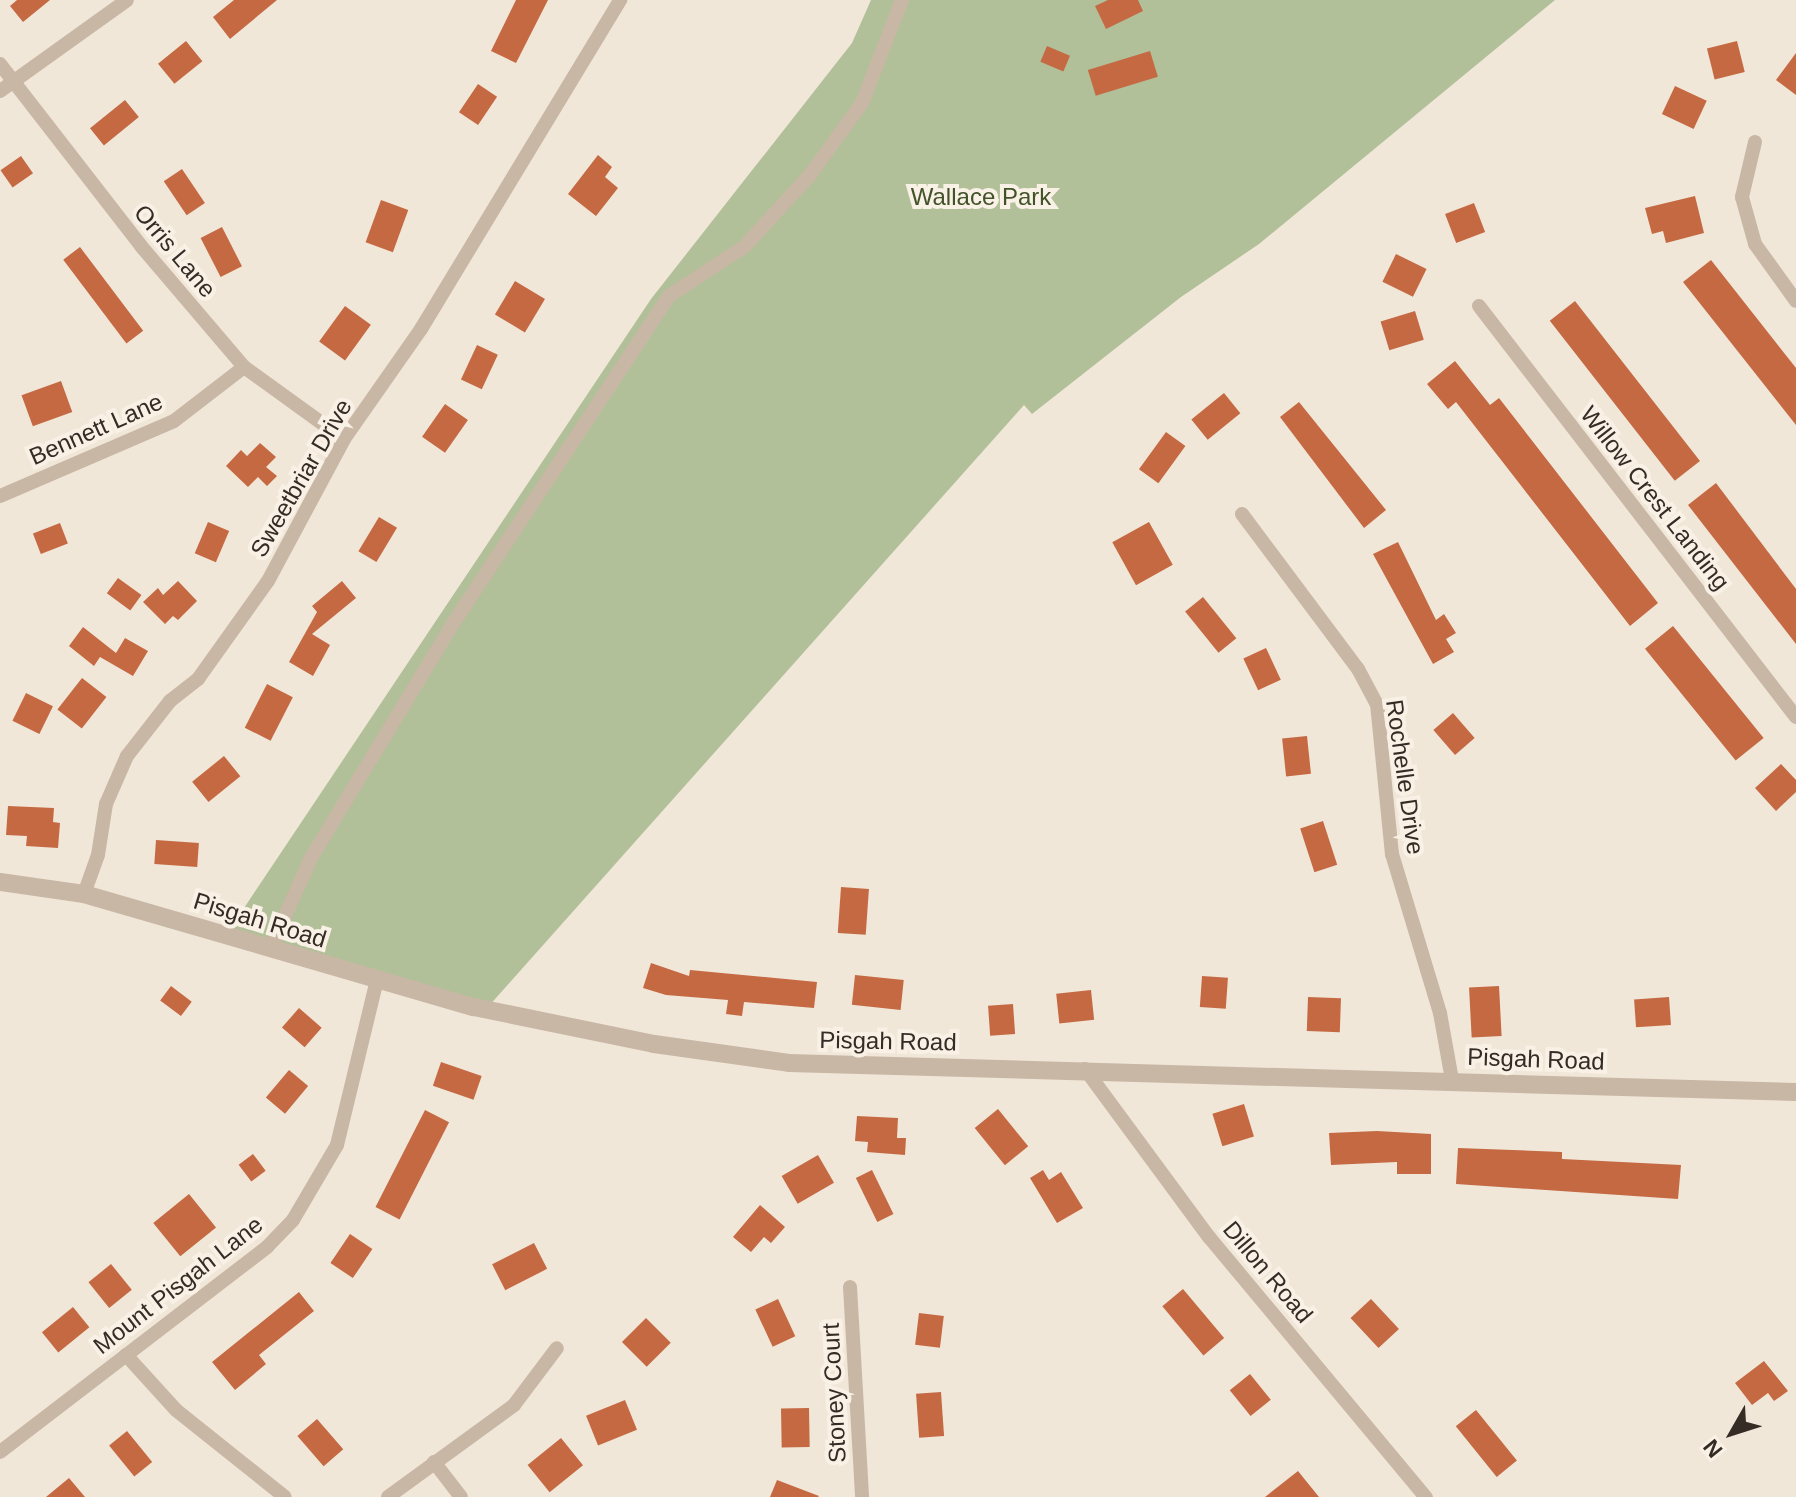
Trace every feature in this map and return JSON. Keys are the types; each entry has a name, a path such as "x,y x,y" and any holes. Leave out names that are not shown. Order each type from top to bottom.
{"street":[{"path":"0,91 127,0"},
{"name":"Sweetbriar Drive","path":"84,894 98,855 106,804 127,756 170,701 198,679 268,581 344,439 421,329 620,0"},
{"path":"271,947 311,858 454,622 669,296 744,247 810,175 862,103 902,0"},
{"name":"Orris Lane","path":"0,64 141,246 244,367 344,439"},
{"path":"1755,142 1742,197 1755,244 1796,301"},
{"name":"Willow Crest Landing","path":"1479,306 1796,717"},
{"name":"Bennett Lane","path":"0,496 174,421 244,367"},
{"name":"Rochelle Drive","path":"1242,514 1358,669 1377,704 1392,854 1440,1013 1452,1080"},
{"name":"Pisgah Road","path":"0,882 84,894 474,1007 624,1038 789,1063 1085,1069 1796,1092"},
{"name":"Mount Pisgah Lane","path":"0,1452 267,1247 293,1220 337,1145 377,980"},
{"name":"Dillon Road","path":"1085,1069 1209,1237 1426,1497"},
{"name":"Stoney Court","path":"850,1287 862,1497"},
{"path":"388,1497 514,1405 557,1348"},
{"path":"126,1355 176,1410 285,1497"},
{"path":"434,1462 461,1497"}],"green space":[{"name":"Wallace Park","path":"871,0 1555,0 1259,244 1181,297 1032,414 1024,405 487,1008 228,932 651,299 852,43"}],"building":[{"path":"17,0 50,0 23,22 10,6"},
{"path":"234,0 277,0 230,39 213,17"},
{"path":"516,0 548,0 516,63 491,51"},
{"path":"1108,0 1138,0 1143,11 1106,29 1095,6"},
{"path":"186,41 202,61 174,84 158,64"},
{"path":"1737,41 1745,72 1715,80 1707,48"},
{"path":"1047,46 1070,56 1063,71 1040,62"},
{"path":"1150,51 1158,77 1096,96 1088,70"},
{"path":"1796,53 1796,95 1776,80"},
{"path":"478,84 497,97 478,125 459,112"},
{"path":"1675,86 1707,101 1694,129 1662,114"},
{"path":"125,100 139,117 104,145 90,128"},
{"path":"598,155 612,167 605,177 618,188 596,216 568,194"},
{"path":"21,156 33,173 13,188 1,170"},
{"path":"182,169 205,203 187,215 164,181"},
{"path":"1695,196 1704,233 1666,243 1663,231 1652,234 1645,208"},
{"path":"381,200 408,210 393,252 366,242"},
{"path":"1474,203 1485,232 1456,243 1445,214"},
{"path":"222,227 242,266 221,277 201,238"},
{"path":"80,247 143,331 126,343 63,260"},
{"path":"1396,254 1427,269 1413,297 1382,282"},
{"path":"1711,260 1796,368 1796,425 1683,282"},
{"path":"515,281 545,299 525,332 495,314"},
{"path":"1575,301 1700,461 1675,481 1550,321"},
{"path":"345,306 371,325 345,360 319,342"},
{"path":"1415,311 1424,340 1389,350 1381,322"},
{"path":"477,345 498,355 482,389 461,379"},
{"path":"1455,361 1490,405 1499,398 1658,603 1630,626 1456,402 1448,409 1427,384"},
{"path":"61,381 72,412 33,426 22,395"},
{"path":"1224,393 1240,413 1208,440 1191,419"},
{"path":"1299,402 1386,510 1364,528 1280,417"},
{"path":"445,404 468,420 445,453 422,437"},
{"path":"1166,432 1185,446 1158,483 1139,469"},
{"path":"260,443 276,457 266,467 277,476 267,486 258,477 248,487 226,466 241,450 247,456"},
{"path":"1716,483 1796,589 1796,644 1688,505"},
{"path":"379,517 397,528 376,562 358,551"},
{"path":"208,522 229,531 216,562 195,553"},
{"path":"1149,522 1173,565 1136,585 1112,542"},
{"path":"60,523 68,544 41,554 33,533"},
{"path":"1398,542 1436,620 1444,614 1456,633 1446,639 1454,652 1433,664 1373,554"},
{"path":"118,578 141,595 130,610 107,593"},
{"path":"178,581 197,601 178,620 173,616 165,624 143,602 158,588 163,595"},
{"path":"342,581 356,598 312,634 330,645 313,676 289,662 317,612 312,606"},
{"path":"1203,597 1236,638 1218,653 1185,611"},
{"path":"1673,626 1764,738 1736,761 1645,649"},
{"path":"83,627 116,653 125,638 148,651 133,676 100,657 94,666 69,646"},
{"path":"1266,648 1281,680 1258,690 1243,659"},
{"path":"82,678 106,697 82,729 57,710"},
{"path":"267,684 293,697 271,741 245,728"},
{"path":"26,693 53,706 39,734 12,721"},
{"path":"1453,713 1475,738 1455,755 1433,730"},
{"path":"1307,736 1311,774 1286,776 1282,739"},
{"path":"224,756 240,776 208,802 192,782"},
{"path":"1781,764 1796,780 1796,792 1776,811 1755,788"},
{"path":"8,806 54,808 53,822 60,823 58,848 26,846 27,836 6,835"},
{"path":"1323,821 1337,865 1314,872 1300,828"},
{"path":"156,840 199,843 197,867 154,864"},
{"path":"841,887 869,889 866,935 838,933"},
{"path":"651,963 689,976 690,970 817,982 814,1008 744,1002 742,1016 726,1014 728,1000 666,995 643,988"},
{"path":"855,975 904,980 901,1010 852,1005"},
{"path":"1202,976 1228,978 1226,1009 1200,1007"},
{"path":"171,986 192,1002 181,1016 160,1000"},
{"path":"1499,986 1502,1036 1472,1038 1469,988"},
{"path":"1091,990 1094,1020 1059,1023 1056,994"},
{"path":"1308,997 1341,998 1340,1032 1307,1031"},
{"path":"1669,997 1671,1025 1636,1027 1634,999"},
{"path":"1013,1004 1015,1034 990,1036 988,1006"},
{"path":"299,1008 322,1028 305,1047 282,1028"},
{"path":"441,1062 482,1076 474,1100 433,1086"},
{"path":"289,1070 308,1086 285,1114 266,1098"},
{"path":"1244,1104 1254,1137 1222,1146 1212,1114"},
{"path":"998,1109 1028,1146 1005,1165 975,1128"},
{"path":"425,1110 449,1122 400,1219 376,1207"},
{"path":"857,1116 898,1118 897,1138 906,1138 905,1155 867,1152 868,1142 855,1141"},
{"path":"1377,1131 1431,1134 1431,1174 1397,1174 1397,1162 1331,1165 1329,1133"},
{"path":"1458,1148 1562,1152 1562,1159 1681,1165 1678,1199 1456,1184"},
{"path":"253,1154 266,1171 251,1182 239,1165"},
{"path":"818,1155 834,1183 798,1204 782,1176"},
{"path":"872,1170 893,1214 877,1222 856,1178"},
{"path":"1043,1170 1049,1180 1061,1172 1083,1208 1057,1223 1030,1178"},
{"path":"189,1194 216,1227 180,1256 153,1223"},
{"path":"760,1205 785,1227 771,1243 764,1237 751,1252 733,1237"},
{"path":"350,1234 372,1249 353,1278 330,1263"},
{"path":"534,1243 547,1269 505,1290 492,1264"},
{"path":"111,1264 132,1290 109,1308 88,1282"},
{"path":"1183,1289 1224,1338 1203,1355 1162,1306"},
{"path":"299,1292 314,1311 259,1355 266,1364 235,1390 212,1362"},
{"path":"778,1299 795,1336 773,1347 755,1310"},
{"path":"1371,1299 1399,1329 1378,1348 1351,1318"},
{"path":"73,1307 89,1327 58,1352 42,1332"},
{"path":"919,1313 944,1316 940,1348 915,1345"},
{"path":"646,1318 671,1343 647,1367 622,1342"},
{"path":"1764,1361 1788,1391 1774,1401 1768,1393 1752,1405 1735,1383"},
{"path":"1250,1374 1271,1400 1251,1416 1230,1390"},
{"path":"941,1392 944,1436 919,1438 916,1394"},
{"path":"625,1400 637,1430 598,1445 586,1416"},
{"path":"781,1408 809,1408 810,1447 782,1447"},
{"path":"1476,1410 1517,1461 1497,1477 1456,1426"},
{"path":"317,1419 343,1449 324,1466 297,1436"},
{"path":"127,1431 152,1462 134,1477 109,1445"},
{"path":"561,1438 583,1465 550,1492 528,1465"},
{"path":"1298,1471 1319,1497 1265,1497"},
{"path":"69,1478 85,1497 46,1497"},
{"path":"777,1480 819,1496 770,1497"}]}
